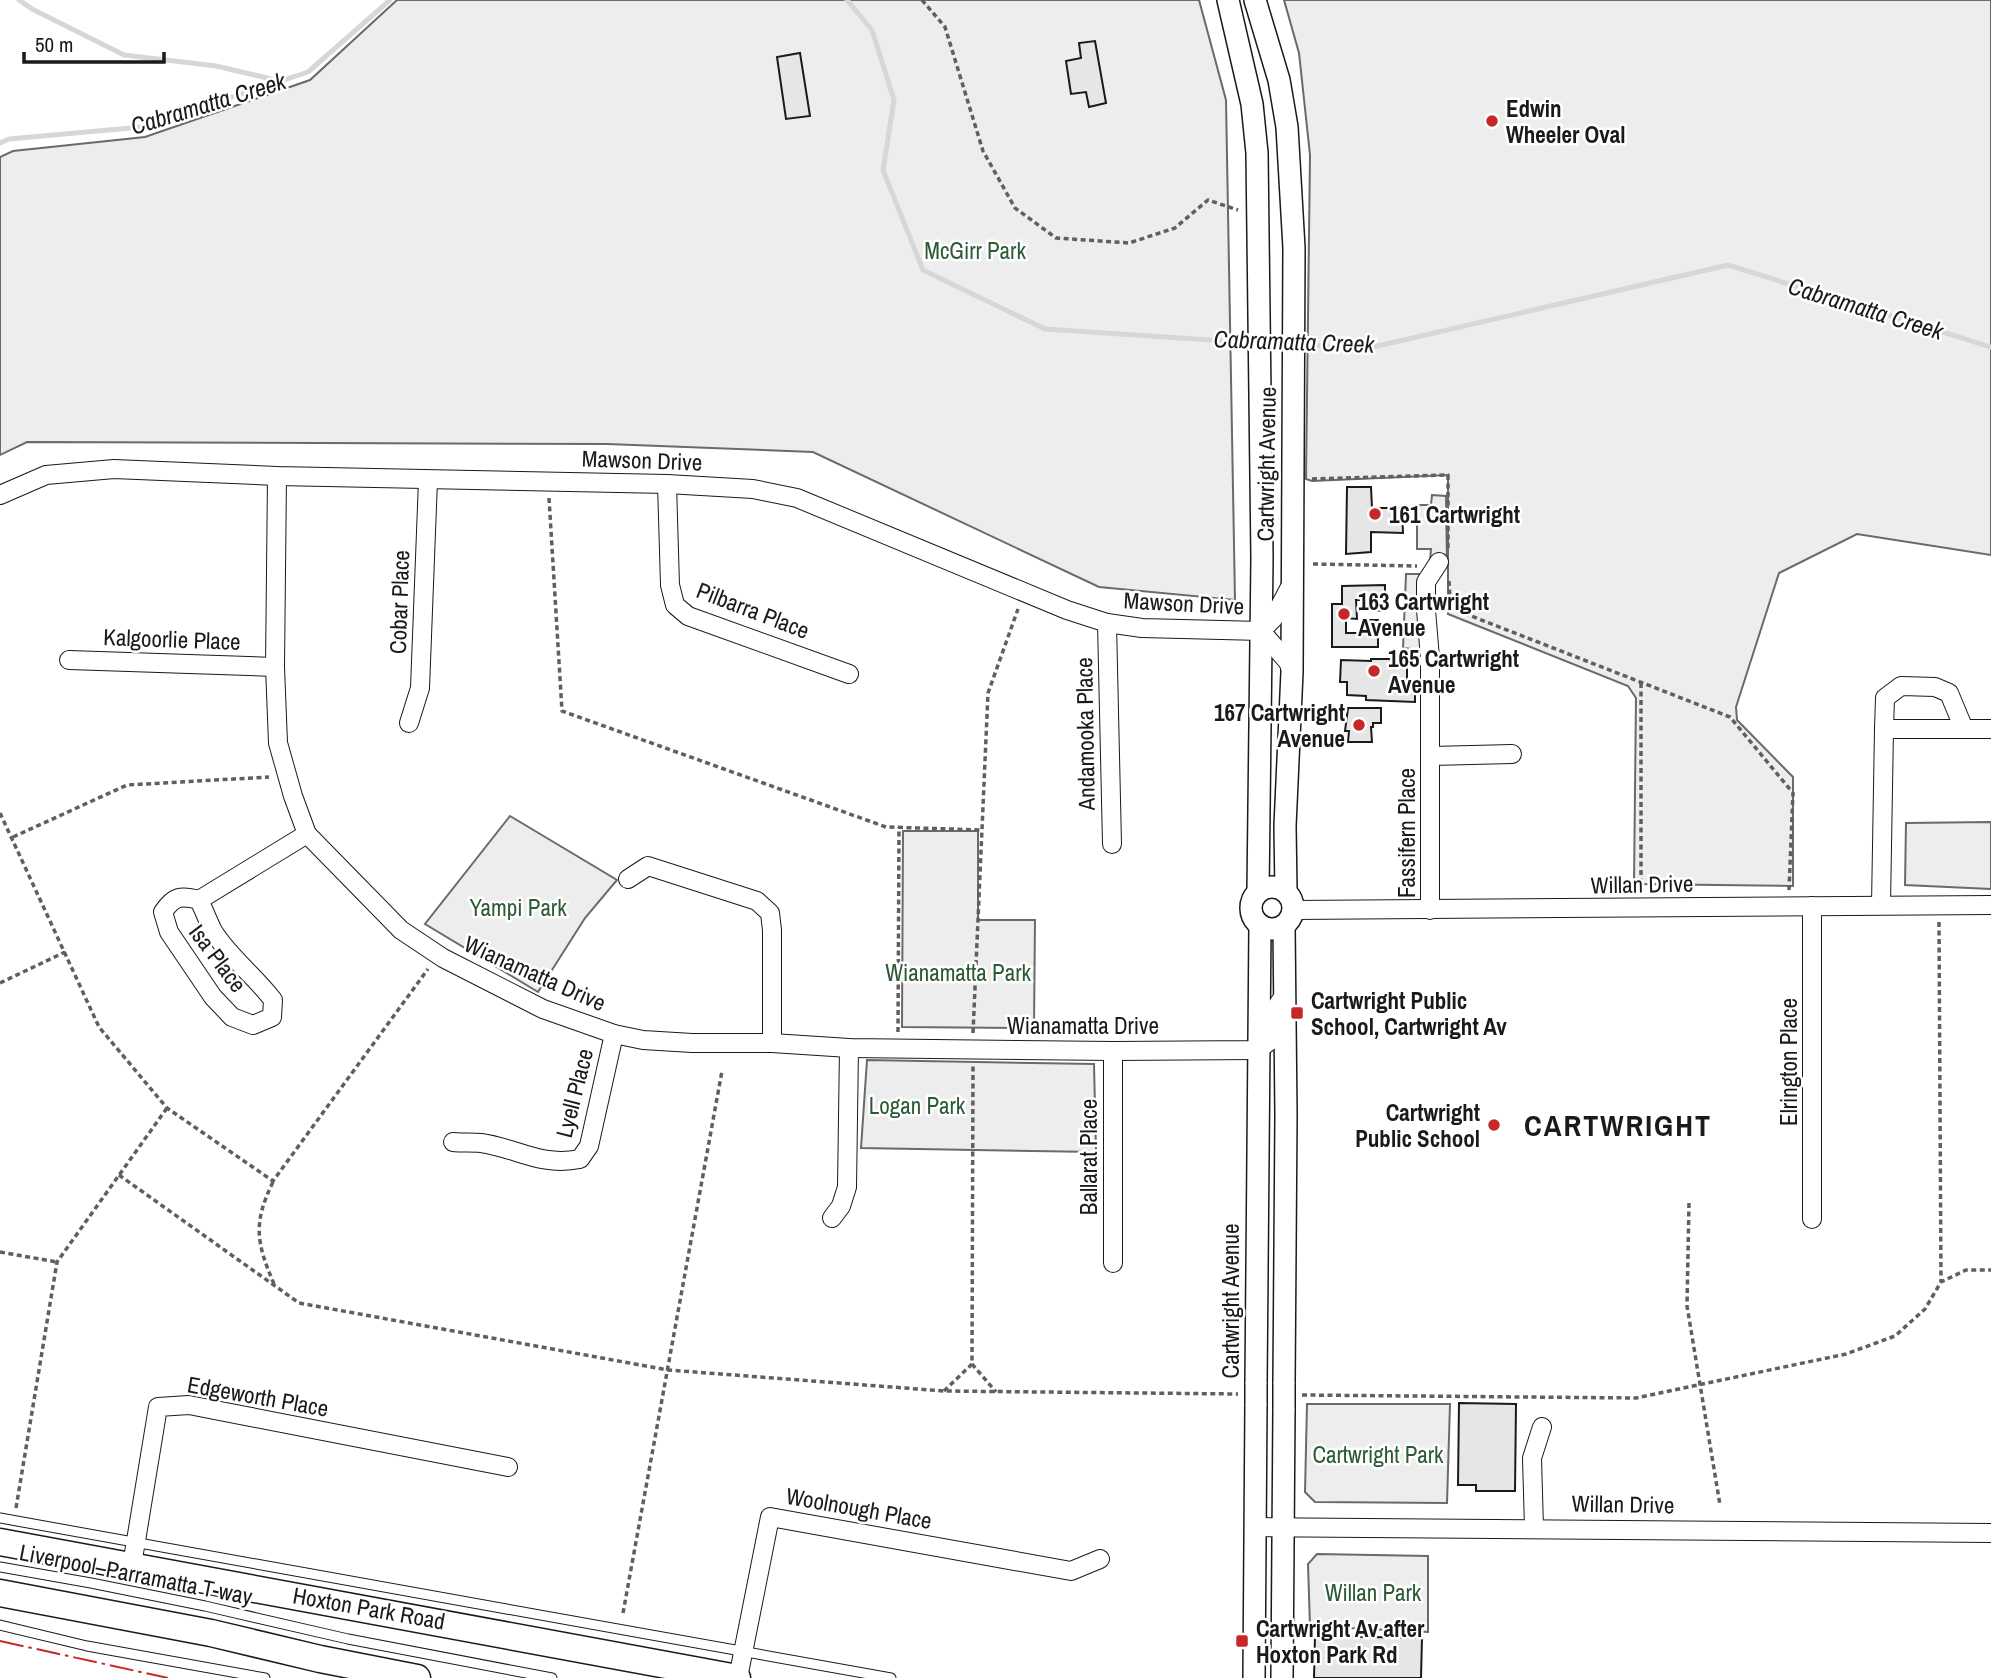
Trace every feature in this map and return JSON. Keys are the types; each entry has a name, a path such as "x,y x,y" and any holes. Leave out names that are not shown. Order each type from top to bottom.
{"main road":[{"name":"Hoxton Park Road","path":"7,1531 134,1553 651,1670 738,1678"},
{"path":"0,1593 211,1633 320,1659 417,1678"}],"street":[{"name":"Cartwright Avenue","path":"1228,0 1252,104 1257,153 1262,463 1258,892"},
{"name":"Cartwright Avenue","path":"1255,0 1279,80 1287,127 1294,248 1300,472 1291,584 1292,672 1284,826 1288,909 1284,996 1287,1396 1282,1528 1282,1678"},
{"name":"Mawson Drive","path":"0,495 46,475 114,469 277,476 667,484 753,489 797,498 1067,610 1107,623 1142,628 1261,631"},
{"name":"Wianamatta Drive","path":"277,476 275,667 278,743 287,776 307,834 401,930 439,955 543,1009 614,1034 643,1040 849,1048 1258,1050"},
{"name":"Cobar Place","path":"409,723 420,688 428,480"},
{"name":"Pilbarra Place","path":"667,484 670,585 675,605 688,616 849,674"},
{"name":"Fassifern Place","path":"1430,910 1430,658 1426,582 1442,560"},
{"path":"1291,584 1273,619 1261,631 1288,662 1292,672"},
{"name":"Andamooka Place","path":"1107,623 1112,844"},
{"name":"Kalgoorlie Place","path":"69,660 275,667"},
{"path":"1881,905 1885,698 1901,686 1935,687 1949,693 1964,729"},
{"path":"1884,729 1991,729"},
{"name":"Fassifern Place","path":"1431,756 1513,754"},
{"name":"Isa Place","path":"199,900 213,931 236,961 258,981 273,1000 272,1017 253,1025 232,1017 213,997 169,932 163,912 172,900 182,896 199,900 307,834"},
{"path":"628,879 648,866 757,901 770,913 772,1043"},
{"path":"1270,887 1288,909 1270,929 1259,925 1252,916 1251,902 1258,892 1270,887"},
{"name":"Willan Drive","path":"1288,909 1991,905"},
{"name":"Elrington Place","path":"1812,906 1812,1219"},
{"name":"Cartwright Avenue","path":"1254,1678 1253,1394 1259,925"},
{"path":"1258,1050 1271,1040 1277,1006 1284,996"},
{"name":"Lyell Place","path":"453,1142 482,1143 528,1157 563,1162 580,1159 589,1146 614,1034"},
{"path":"832,1218 841,1206 846,1187 849,1048"},
{"name":"Ballarat Place","path":"1113,1051 1113,1263"},
{"name":"Edgeworth Place","path":"134,1553 158,1407 189,1405 508,1467"},
{"path":"1534,1528 1532,1458 1542,1427"},
{"name":"Woolnough Place","path":"738,1678 769,1517 1071,1571 1100,1559"},
{"name":"Willan Drive","path":"1254,1527 1991,1533"}],"lane":[{"path":"0,1518 7,1531"},
{"path":"134,1553 891,1678"},
{"name":"Liverpool–Parramatta T-way","path":"0,1567 116,1588 348,1639 552,1678"},
{"path":"0,1625 87,1646 265,1678"}],"path":[{"path":"922,0 945,27 983,151 1015,208 1056,238 1129,243 1175,228 1208,200 1259,218"},
{"path":"1300,472 1448,475 1442,560 1310,564"},
{"path":"548,482 562,711 886,827 982,830"},
{"path":"973,1033 988,693 1025,591"},
{"path":"1443,605 1730,717 1793,793 1789,906"},
{"path":"1641,683 1641,887"},
{"path":"13,837 127,785 287,776"},
{"path":"0,813 99,1027 167,1108 273,1181"},
{"path":"897,1048 899,827"},
{"path":"1287,1396 1636,1398 1846,1354 1895,1336 1925,1309 1941,1282 1939,906"},
{"path":"0,982 65,952"},
{"path":"275,1286 263,1259 258,1221 273,1181 439,955"},
{"path":"973,1066 972,1364 996,1392"},
{"path":"622,1613 722,1072"},
{"path":"7,1531 57,1262 167,1108"},
{"path":"119,1175 299,1303 668,1370 944,1391 1253,1394"},
{"path":"1689,1203 1687,1306 1720,1505"},
{"path":"0,1252 57,1262"},
{"path":"1941,1282 1966,1270 1991,1270"},
{"path":"944,1391 972,1364"}],"shaded area":[{"name":"McGirr Park","path":"397,0 1199,0 1226,100 1235,600 1099,587 813,452 607,444 27,442 0,455 0,157 13,151 145,137 310,80"},
{"path":"1284,0 1991,0 1991,555 1857,534 1779,573 1736,707 1737,720 1793,777 1793,886 1634,884 1636,698 1628,686 1448,614 1448,475 1312,481 1306,479 1310,155 1299,53"},
{"path":"1432,495 1446,496 1447,563 1430,561 1431,549 1417,549 1417,505 1431,505"},
{"path":"1406,574 1425,574 1422,650 1403,648"},
{"name":"Yampi Park","path":"510,816 617,880 585,918 538,992 425,924"},
{"path":"1991,822 1991,889 1905,885 1906,823"},
{"name":"Wianamatta Park","path":"903,831 978,831 978,920 1035,920 1034,1028 902,1027"},
{"name":"Logan Park","path":"867,1060 1094,1064 1096,1152 861,1148"},
{"name":"Cartwright Park","path":"1307,1404 1450,1404 1447,1503 1315,1502 1305,1492"},
{"name":"Willan Park","path":"1317,1554 1428,1556 1428,1632 1310,1626 1308,1564"}],"building":[{"path":"1095,41 1106,103 1089,107 1086,92 1071,94 1066,61 1081,58 1079,43"},
{"path":"800,53 810,116 786,119 777,57"},
{"name":"161 Cartwright","path":"1347,487 1371,487 1372,508 1402,508 1403,533 1371,532 1371,552 1346,554"},
{"name":"163 Cartwright Avenue","path":"1385,585 1385,611 1372,610 1371,600 1356,600 1357,619 1346,618 1346,633 1364,633 1364,620 1378,620 1378,647 1332,647 1332,604 1342,604 1342,586"},
{"name":"165 Cartwright Avenue","path":"1407,659 1407,684 1415,684 1415,702 1366,700 1366,696 1347,695 1347,682 1340,682 1341,660"},
{"name":"167 Cartwright Avenue","path":"1348,708 1381,708 1381,723 1373,723 1371,727 1372,742 1348,742 1349,731 1345,731"},
{"path":"1459,1403 1516,1404 1515,1491 1476,1491 1476,1485 1458,1485"},
{"path":"1315,1636 1422,1638 1421,1678 1314,1678"}],"waterway":[{"path":"19,0 124,55 216,66 280,81"},
{"name":"Cabramatta Creek","path":"0,143 9,139 142,127 308,72 390,0"},
{"name":"Cabramatta Creek","path":"847,0 872,30 894,100 883,170 923,270 1045,329 1255,343"},
{"name":"Cabramatta Creek","path":"1300,345 1369,348 1728,265 1991,347"},
{"name":"Cabramatta Creek","path":"1265,343 1290,345"}],"power":[{"path":"0,1641 168,1678"}],"place":[{"name":"Edwin Wheeler Oval","path":"1492,121"},
{"name":"161 Cartwright","path":"1375,514"},
{"name":"163 Cartwright Avenue","path":"1344,614"},
{"name":"165 Cartwright Avenue","path":"1374,671"},
{"name":"167 Cartwright Avenue","path":"1359,725"},
{"name":"Cartwright Public School, Cartwright Av","path":"1297,1013"},
{"name":"Cartwright Public School","path":"1494,1125"},
{"name":"Cartwright Av after Hoxton Park Rd","path":"1242,1641"}],"district":[{"name":"CARTWRIGHT","path":"1618,1125"}]}
